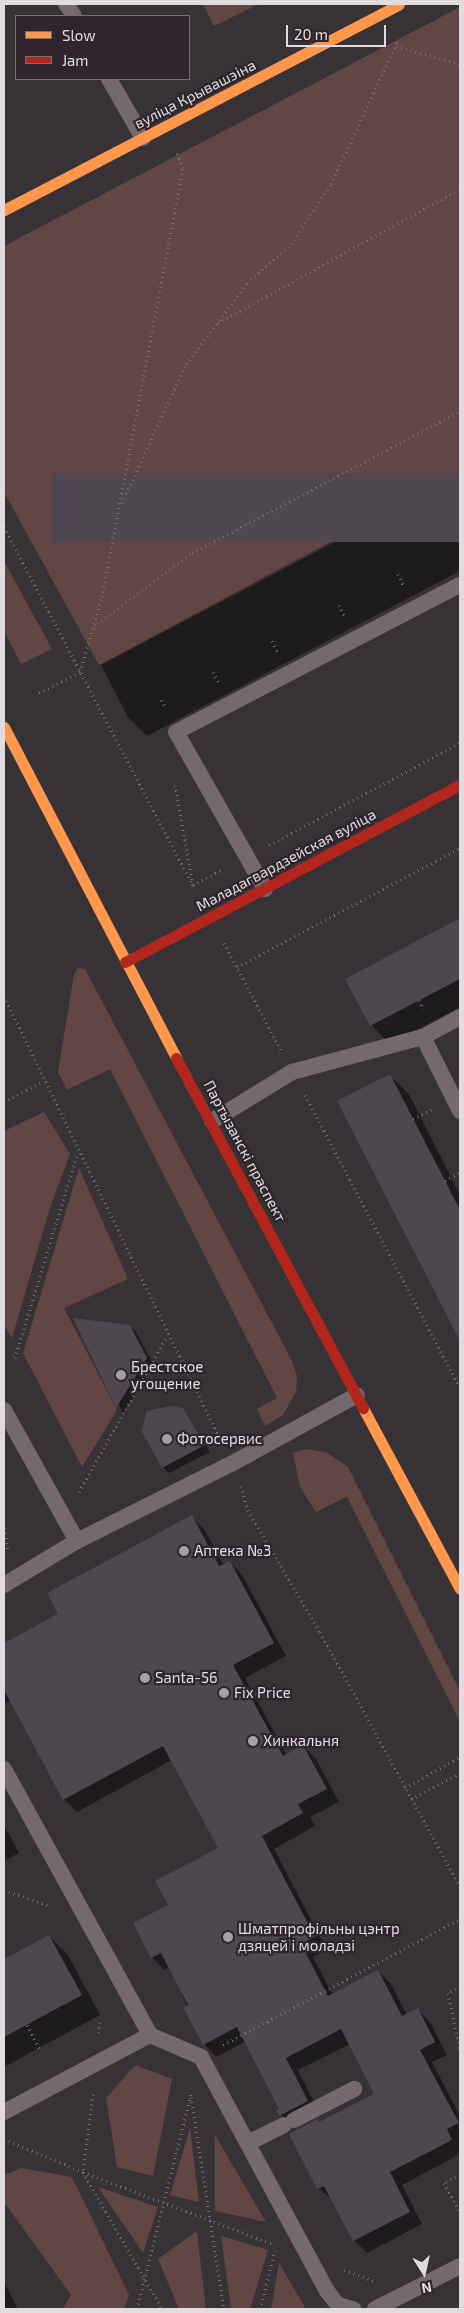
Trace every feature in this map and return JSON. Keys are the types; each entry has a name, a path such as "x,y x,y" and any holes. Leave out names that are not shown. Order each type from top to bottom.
{"main road":[{"name":"вуліца Крывашэіна","path":"4,210 399,4"},
{"name":"Партызанскі праспект","path":"4,727 125,962 212,1121 460,1589"},
{"name":"Маладагвардзейская вуліца","path":"125,962 460,785"}],"lane":[{"path":"66,4 73,15"},
{"path":"110,80 142,138"},
{"path":"265,889 176,732 460,585"},
{"path":"212,1121 292,1072 423,1037 460,1017"},
{"path":"423,1037 460,1111"},
{"path":"4,1585 77,1541 233,1463 356,1394"},
{"path":"4,1410 77,1541"},
{"path":"4,1770 150,2035 201,2057 308,2256 338,2305 353,2309"},
{"path":"4,2112 150,2035"},
{"path":"248,2143 354,2089"},
{"path":"375,2309 460,2266"}],"path":[{"path":"119,508 186,364 247,283 291,244 331,184 399,38"},
{"path":"39,693 80,672 93,627 119,508 183,168 165,126"},
{"path":"216,324 460,189"},
{"path":"93,627 192,553 460,411"},
{"path":"4,527 460,1388"},
{"path":"193,885 460,743"},
{"path":"174,781 193,885"},
{"path":"236,967 460,848"},
{"path":"4,996 43,1081 4,1102"},
{"path":"413,1119 435,1108"},
{"path":"15,1358 78,1152"},
{"path":"445,1181 460,1172"},
{"path":"64,1519 167,1335"},
{"path":"4,1523 8,1553"},
{"path":"405,1788 460,1757"},
{"path":"411,1799 460,1773"},
{"path":"4,1890 83,1916"},
{"path":"137,2309 201,2057 460,1919"},
{"path":"460,1986 448,1992 460,2050"},
{"path":"100,2020 97,2063 83,2172 162,2309"},
{"path":"27,2024 41,2051"},
{"path":"191,2094 224,2309"},
{"path":"4,2139 83,2172 277,2245 260,2309"},
{"path":"460,2174 444,2183 460,2212"},
{"path":"308,2256 379,2283"}],"shaded area":[{"path":"203,4 259,4 214,26"},
{"path":"460,7 460,473 99,665 4,492 4,246"},
{"path":"4,561 52,649 21,664 4,631"},
{"path":"78,968 85,969 291,1359 297,1376 296,1392 283,1415 265,1426 257,1409 277,1398 110,1069 67,1090 58,1072 74,974"},
{"path":"44,1112 70,1154 50,1208 12,1338 4,1325 4,1131"},
{"path":"79,1168 128,1279 64,1308 117,1410 82,1467 23,1353"},
{"path":"306,1449 326,1452 348,1467 460,1691 460,1722 347,1497 316,1512 300,1487 293,1453"},
{"path":"135,2065 172,2079 153,2176 117,2167 106,2098"},
{"path":"190,2128 199,2202 170,2195"},
{"path":"215,2135 266,2222 215,2211"},
{"path":"21,2168 72,2177 129,2295 124,2309 63,2309 71,2295 4,2202 4,2175"},
{"path":"98,2187 158,2207 143,2253"},
{"path":"197,2231 206,2309 179,2309 158,2259"},
{"path":"221,2236 268,2250 250,2309 231,2309"},
{"path":"279,2263 306,2309 271,2309"}],"building":[{"path":"51,473 460,473 460,542 51,542"},
{"path":"460,918 460,979 370,1026 345,979"},
{"path":"390,1074 460,1210 460,1341 337,1101"},
{"path":"73,1318 130,1325 147,1358 116,1408"},
{"path":"170,1406 183,1408 205,1445 162,1468 142,1432 146,1411"},
{"path":"192,1515 219,1566 230,1561 274,1643 233,1665 283,1756 303,1745 327,1789 298,1804 303,1813 262,1836 315,1937 301,1944 328,1996 378,1970 402,2016 418,2008 435,2042 420,2050 459,2123 447,2129 452,2140 390,2172 410,2212 353,2241 324,2186 317,2189 289,2134 318,2119 319,2122 374,2094 341,2029 286,2058 308,2101 279,2116 276,2110 279,2109 237,2027 203,2045 183,2007 188,2005 161,1953 151,1958 133,1923 168,1905 155,1881 218,1848 163,1746 63,1800 4,1690 4,1643 58,1614 47,1593"},
{"path":"49,1935 82,1995 4,2037 4,1959"}],"traffic: slow":[{"path":"4,210 399,4"},
{"path":"4,727 176,1058"},
{"path":"363,1408 460,1589"}],"traffic: jam":[{"path":"125,962 460,785"},
{"path":"176,1058 363,1408"}],"place":[{"name":"Брестское угощение","path":"121,1375"},
{"name":"Фотосервис","path":"167,1439"},
{"name":"Аптека №3","path":"184,1551"},
{"name":"Santa-56","path":"145,1678"},
{"name":"Fix Price","path":"224,1693"},
{"name":"Хинкальня","path":"253,1741"},
{"name":"Шматпрофільны цэнтр дзяцей і моладзі","path":"228,1937"}]}
